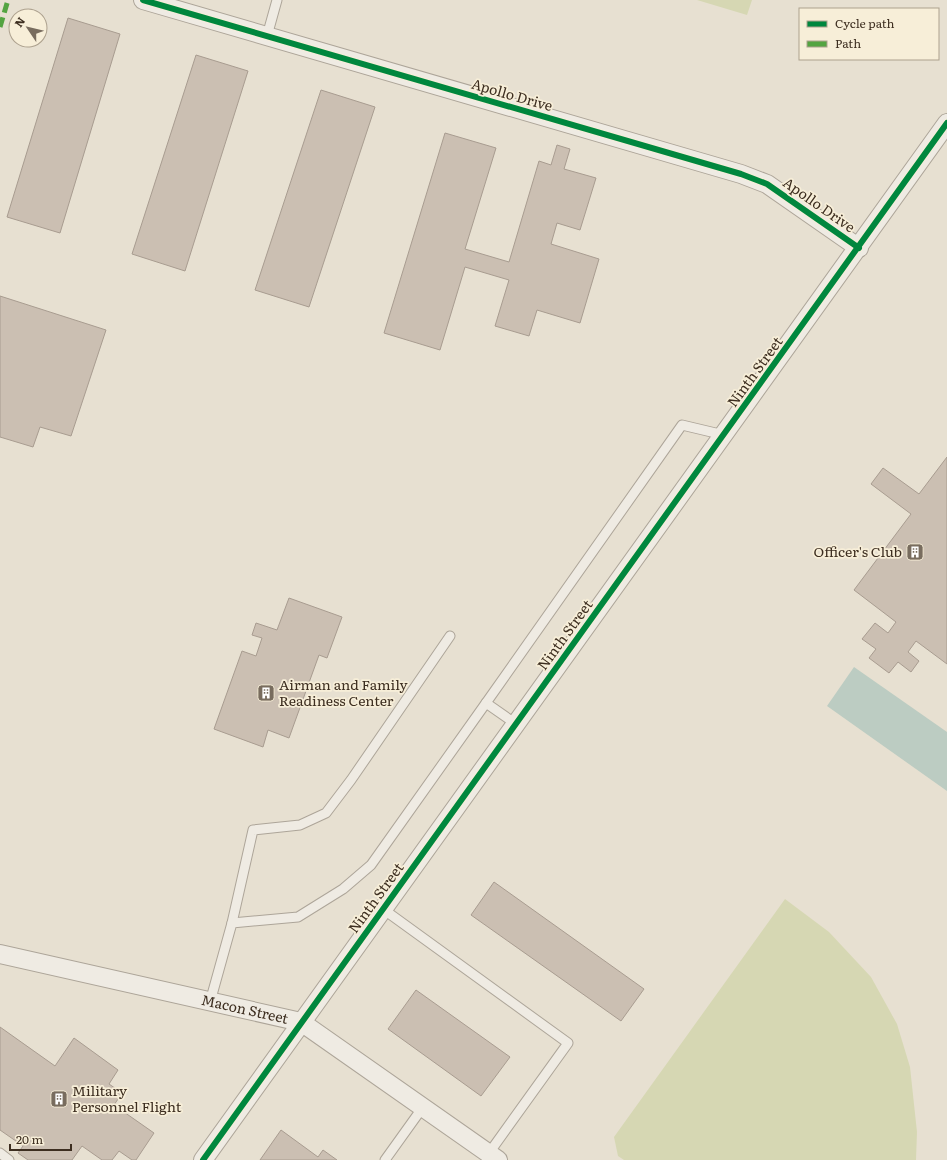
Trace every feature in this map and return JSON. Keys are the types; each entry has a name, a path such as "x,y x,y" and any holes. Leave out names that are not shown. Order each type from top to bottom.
{"street":[{"name":"Apollo Drive","path":"143,0 741,174 767,184 859,248"},
{"name":"Ninth Street","path":"203,1160 859,248 947,123"},
{"name":"Macon Street","path":"0,954 301,1022 493,1157"}],"lane":[{"path":"267,36 277,0"},
{"path":"232,923 298,917 343,889 371,865 682,425 724,435"},
{"path":"210,1002 232,923 253,830 300,825 326,813 351,780 450,636"},
{"path":"486,703 516,724"},
{"path":"383,909 568,1043 493,1157"},
{"path":"385,1160 423,1107"},
{"path":"0,1153 9,1160"}],"green space":[{"path":"697,0 752,0 747,15"},
{"path":"785,899 829,932 871,977 897,1024 910,1067 917,1132 916,1160 624,1160 618,1156 614,1137"}],"shaded area":[{"path":"854,667 947,732 947,791 827,706"}],"building":[{"path":"68,18 120,34 60,233 7,217"},
{"path":"196,55 248,71 185,271 132,254"},
{"path":"321,90 375,107 309,307 255,290"},
{"path":"445,133 496,148 465,249 509,262 539,161 551,165 557,145 570,149 564,169 596,178 580,230 557,223 551,244 599,259 580,323 537,310 529,336 495,326 509,280 465,267 440,350 384,333"},
{"path":"0,296 106,330 71,436 40,427 33,447 0,437"},
{"name":"Officer's Club","path":"947,457 947,664 916,641 908,652 919,661 911,672 898,662 889,673 869,658 876,649 862,639 875,623 888,633 896,622 854,590 911,514 871,484 883,468 919,494"},
{"name":"Airman and Family Readiness Center","path":"289,598 342,617 327,658 319,655 289,738 268,730 263,747 214,729 242,651 256,656 262,638 252,635 256,623 277,630"},
{"path":"494,882 644,989 621,1021 471,915"},
{"path":"416,990 510,1057 481,1096 388,1029"},
{"name":"Military Personnel Flight","path":"0,1027 55,1066 74,1038 118,1070 109,1084 122,1093 114,1105 154,1133 136,1160 132,1160 119,1151 112,1160 102,1160 82,1146 72,1160 28,1160 18,1153 23,1146 0,1130"},
{"path":"281,1130 318,1157 323,1150 337,1160 260,1160"}],"marked path":[{"path":"0,27 8,0"}],"cycle path":[{"path":"143,0 741,174 767,184 859,248"},
{"path":"203,1160 947,123"}],"place":[{"name":"Officer's Club","path":"915,552"},
{"name":"Airman and Family Readiness Center","path":"266,693"},
{"name":"Military Personnel Flight","path":"59,1099"}]}
